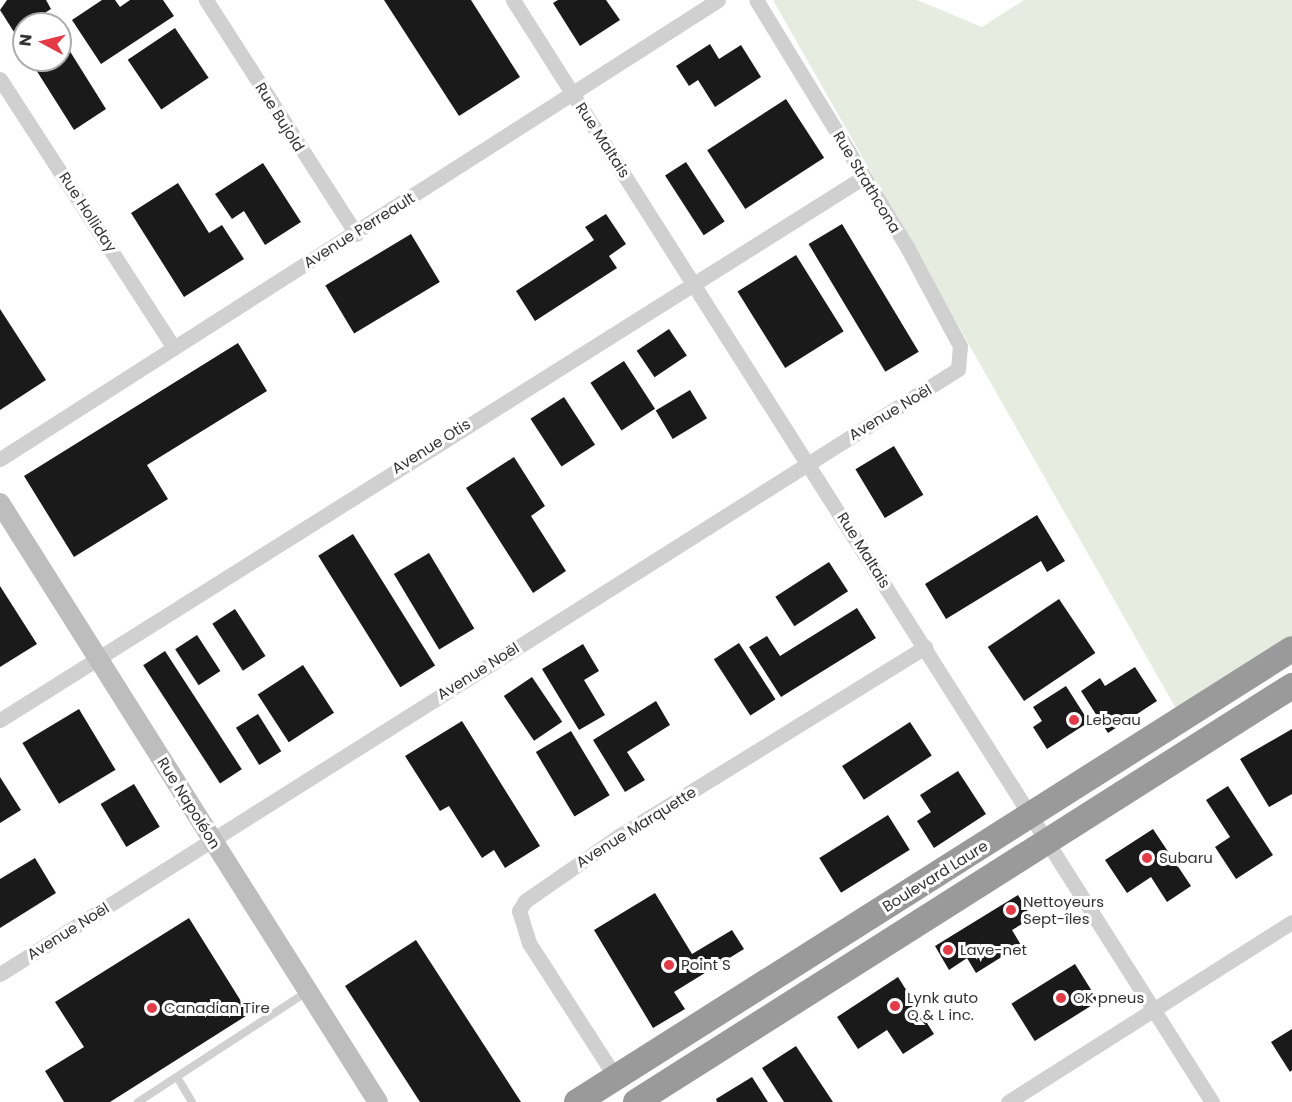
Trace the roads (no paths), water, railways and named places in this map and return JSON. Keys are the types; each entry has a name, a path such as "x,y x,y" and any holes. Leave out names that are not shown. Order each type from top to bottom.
{"highway":[{"name":"Boulevard Laure","path":"577,1102 1292,649"},
{"path":"636,1102 1292,686"}],"street":[{"name":"Rue Bujold","path":"206,0 356,234"},
{"name":"Rue Maltais","path":"513,0 1212,1102"},
{"name":"Avenue Perreault","path":"0,459 173,346 356,234 718,0"},
{"name":"Rue Strathcona","path":"756,0 864,177 960,346 958,369"},
{"name":"Rue Holliday","path":"0,79 173,346"},
{"name":"Avenue Otis","path":"0,720 864,177"},
{"name":"Avenue Noël","path":"0,974 958,369"},
{"name":"Rue Napoléon","path":"0,503 378,1102"},
{"name":"Avenue Marquette","path":"616,1078 529,943 519,911 525,901 619,836 925,647"},
{"path":"1008,1102 1292,922"}],"lane":[{"path":"138,1102 309,992"},
{"path":"177,1077 192,1102"}],"place":[{"name":"Lebeau","path":"1074,720"},
{"name":"Subaru","path":"1147,858"},
{"name":"Nettoyeurs Sept-îles","path":"1011,910"},
{"name":"Lave-net","path":"948,950"},
{"name":"Point S","path":"669,965"},
{"name":"OK pneus","path":"1061,998"},
{"name":"Lynk auto Q & L inc.","path":"895,1006"},
{"name":"Canadian Tire","path":"152,1008"}]}
